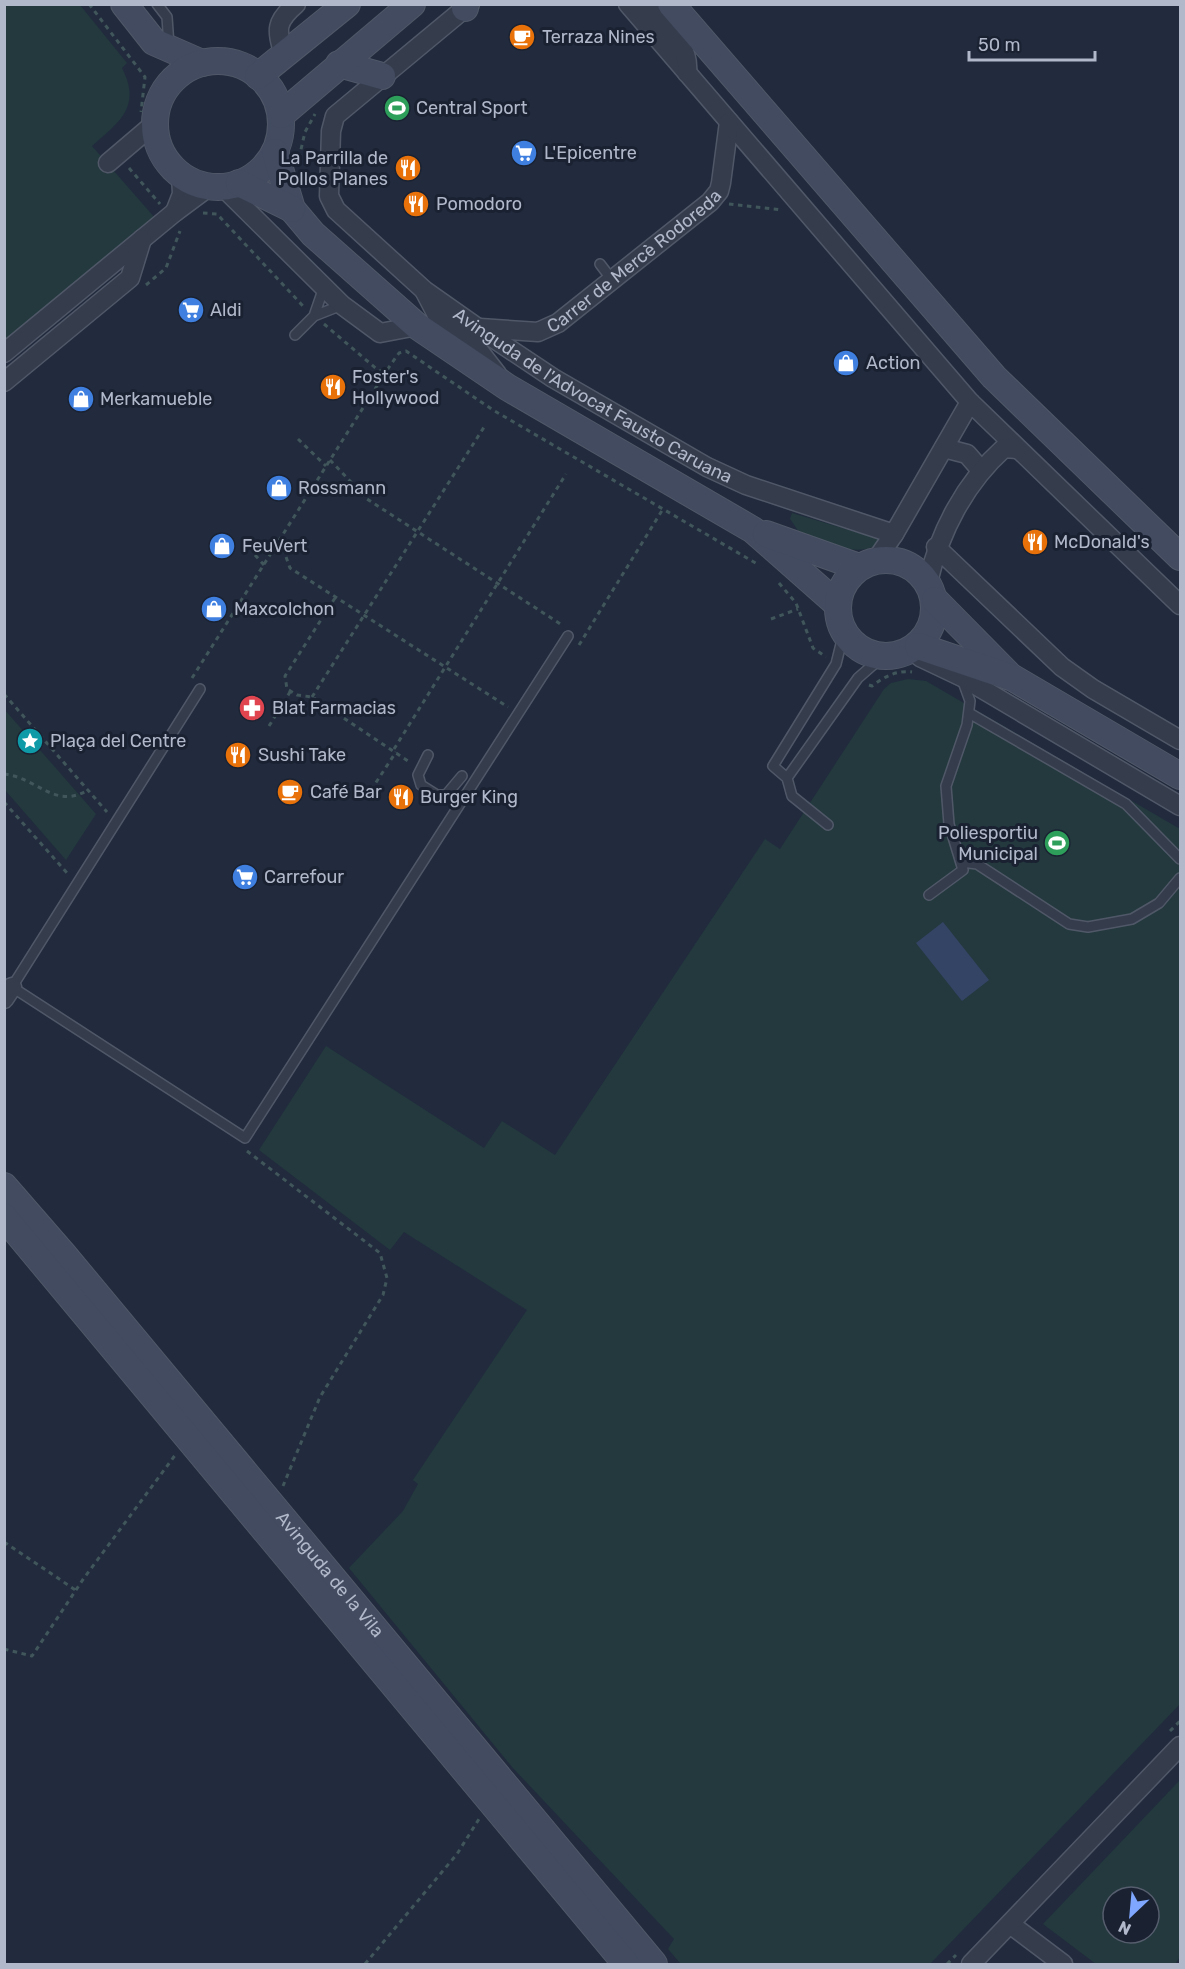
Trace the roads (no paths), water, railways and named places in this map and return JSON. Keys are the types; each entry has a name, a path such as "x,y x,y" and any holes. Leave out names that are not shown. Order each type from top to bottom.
{"street":[{"path":"124,4 162,45 202,63"},
{"path":"284,56 278,31 283,16 296,4"},
{"path":"258,76 347,4"},
{"path":"281,115 412,4"},
{"path":"628,4 970,402 1180,604"},
{"path":"649,4 683,46 688,61 687,74"},
{"path":"671,4 994,377 1180,557"},
{"path":"339,64 382,76 467,6"},
{"path":"162,45 163,92"},
{"path":"4,353 175,212 224,186 258,173 275,152 280,137 281,115 272,91 258,76 229,62 202,63 180,74 163,92 157,107 155,123 162,152 181,175 224,186 342,304 380,333 417,326"},
{"name":"Avinguda de l'Advocat Fausto Caruana","path":"382,76 335,116 331,131 329,196 336,210 424,290 553,378 707,467 746,485 894,534"},
{"name":"Carrer de Mercè Rodoreda","path":"478,328 538,332 558,323 710,202 719,191 721,183 729,122"},
{"path":"108,163 155,123"},
{"name":"Avinguda de l'Advocat Fausto Caruana","path":"275,152 292,209 313,234 417,326 455,355 507,387 753,530 837,604"},
{"path":"175,212 182,194 181,175"},
{"name":"Avinguda de l'Advocat Fausto Caruana","path":"224,186 292,209"},
{"path":"4,382 130,278 142,239"},
{"path":"424,290 437,315 476,347 507,387"},
{"path":"970,402 894,534 868,563 844,583 837,604 844,632 860,649 882,657 913,649 1012,678 1180,776"},
{"path":"944,448 967,454 980,470"},
{"path":"913,649 932,625 931,591 936,547 980,470 1004,448 1017,449"},
{"name":"Avinguda de l'Advocat Fausto Caruana","path":"753,530 868,563"},
{"path":"936,547 1062,667 1094,689 1180,740"},
{"path":"868,563 897,560 917,570 931,591 1012,678"},
{"path":"913,649 1180,806"},
{"name":"Avinguda de la Vila","path":"4,1186 654,1965"},
{"name":"Avinguda de la Vila","path":"4,1217 626,1965"},
{"path":"971,1965 1180,1746"},
{"path":"1010,1924 1063,1965"}],"lane":[{"path":"157,4 167,17 162,45"},
{"path":"600,264 613,281"},
{"path":"314,316 324,286"},
{"path":"295,335 314,316 342,304"},
{"path":"200,689 8,993 245,1138 571,632"},
{"path":"828,825 792,796 787,778 773,766 836,664 844,632"},
{"path":"787,778 858,678 882,657"},
{"path":"929,895 963,870 949,824 946,786 969,713 970,701 962,677"},
{"path":"970,701 989,693"},
{"path":"969,713 1126,804 1180,860"},
{"path":"428,755 418,775 421,784 437,795 446,795 462,776"},
{"path":"961,862 977,864 1069,924 1088,927 1132,919 1159,903 1180,878"}],"water":[{"path":"943,922 989,980 962,1001 916,943"}],"place":[{"name":"Terraza Nines","path":"522,37"},
{"name":"Central Sport","path":"397,108"},
{"name":"L'Epicentre","path":"524,153"},
{"name":"La Parrilla de Pollos Planes","path":"408,168"},
{"name":"Pomodoro","path":"416,204"},
{"name":"Aldi","path":"191,310"},
{"name":"Action","path":"846,363"},
{"name":"Foster's Hollywood","path":"333,387"},
{"name":"Merkamueble","path":"81,399"},
{"name":"Rossmann","path":"279,488"},
{"name":"McDonald's","path":"1035,542"},
{"name":"FeuVert","path":"222,546"},
{"name":"Maxcolchon","path":"214,609"},
{"name":"Blat Farmacias","path":"252,708"},
{"name":"Plaça del Centre","path":"30,741"},
{"name":"Sushi Take","path":"238,755"},
{"name":"Café Bar","path":"290,792"},
{"name":"Burger King","path":"401,797"},
{"name":"Poliesportiu Municipal","path":"1057,843"},
{"name":"Carrefour","path":"245,877"}]}
